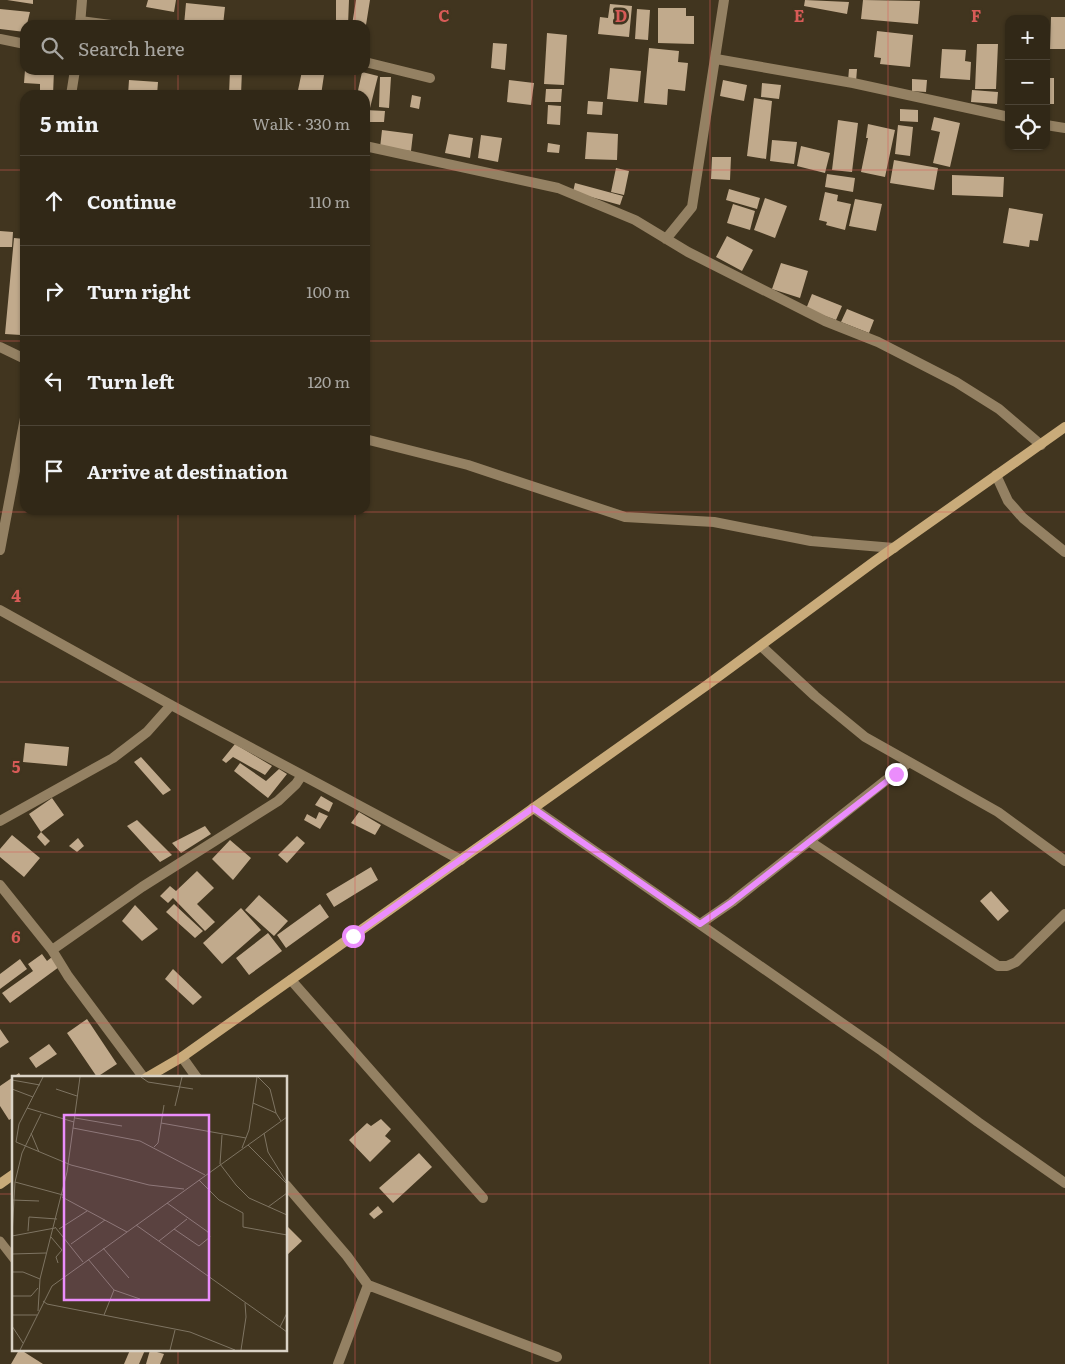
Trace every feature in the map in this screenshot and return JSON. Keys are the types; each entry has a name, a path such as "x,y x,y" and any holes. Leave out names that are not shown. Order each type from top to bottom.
{"street":[{"path":"80,20 82,0"},
{"path":"666,238 692,207 700,144 716,59 724,0"},
{"path":"0,39 20,43"},
{"path":"716,59 853,83 1005,116"},
{"path":"370,63 430,78"},
{"path":"72,90 74,75"},
{"path":"1050,126 1065,128"},
{"path":"370,147 558,188 635,220 688,252 825,321 878,342 956,382 999,409 1041,445"},
{"path":"0,347 20,356"},
{"path":"149,1076 182,1057 462,860 1065,427"},
{"path":"370,440 468,466 625,517 696,520 811,541 894,548"},
{"path":"0,550 20,444"},
{"path":"996,475 1008,501 1023,518 1065,552"},
{"path":"0,610 171,705 462,860"},
{"path":"761,646 815,696 865,737 998,812 1065,861"},
{"path":"0,821 113,758 147,732 171,705"},
{"path":"700,924 809,842 909,762"},
{"path":"52,950 142,887 278,801 296,784 302,775"},
{"path":"533,808 882,1050 978,1122 1065,1183"},
{"path":"809,842 998,966 1007,966 1016,962 1065,914"},
{"path":"0,885 52,950 68,976 143,1076"},
{"path":"291,980 483,1198"},
{"path":"182,1057 196,1076"},
{"path":"0,1184 12,1175"},
{"path":"288,1187 347,1256 368,1285 557,1357"},
{"path":"338,1364 368,1285"}],"lane":[{"path":"0,1241 12,1256"}],"building":[{"path":"7,0 33,0 33,4"},
{"path":"148,0 176,0 174,12 146,7"},
{"path":"336,0 349,0 348,20 336,20"},
{"path":"356,0 370,0 367,20 353,20"},
{"path":"805,0 849,2 847,14 804,6"},
{"path":"863,0 920,1 918,24 861,19"},
{"path":"186,3 225,7 224,20 184,20"},
{"path":"610,4 632,6 629,37 598,34 600,17 608,18"},
{"path":"658,8 686,8 686,16 694,16 694,44 658,43"},
{"path":"0,9 30,12 28,20 20,20 20,31 0,29"},
{"path":"637,9 650,10 648,40 635,39"},
{"path":"1051,17 1065,17 1065,49 1050,49"},
{"path":"877,31 913,35 910,67 880,64 881,58 874,57"},
{"path":"547,33 567,35 564,85 544,84"},
{"path":"493,43 507,44 505,70 491,68"},
{"path":"977,44 998,44 996,89 975,89"},
{"path":"649,48 679,51 678,62 688,63 685,91 668,89 667,105 644,103"},
{"path":"942,49 966,50 965,61 971,62 970,80 940,78"},
{"path":"610,68 641,71 638,102 607,99"},
{"path":"849,69 857,69 856,82 848,81"},
{"path":"370,74 378,76 370,108 370,90 358,90 361,75"},
{"path":"25,75 54,75 53,90 40,90 40,84 24,83"},
{"path":"230,75 242,75 241,90 229,90"},
{"path":"301,75 324,75 322,90 298,90"},
{"path":"380,77 391,77 389,108 379,107"},
{"path":"1050,78 1054,78 1054,104 1050,104"},
{"path":"912,79 927,80 926,92 912,91"},
{"path":"129,80 158,82 157,90 128,90"},
{"path":"509,80 534,83 531,105 507,102"},
{"path":"723,80 747,85 744,101 720,96"},
{"path":"762,83 781,85 779,99 761,97"},
{"path":"546,89 562,89 561,102 545,102"},
{"path":"972,90 998,92 997,104 971,102"},
{"path":"412,95 421,97 419,109 410,107"},
{"path":"754,98 772,101 766,159 747,156"},
{"path":"588,101 603,102 602,115 587,114"},
{"path":"548,105 561,106 560,125 547,124"},
{"path":"900,109 918,110 918,122 900,121"},
{"path":"370,110 385,111 384,122 370,122"},
{"path":"934,117 960,123 950,167 933,163 940,132 931,130"},
{"path":"838,120 858,123 852,172 832,170"},
{"path":"868,124 895,130 885,177 861,172 868,138 866,138"},
{"path":"898,125 913,127 910,156 895,154"},
{"path":"382,130 413,134 411,151 380,148"},
{"path":"587,132 618,134 617,160 585,159"},
{"path":"449,134 473,138 470,158 445,153"},
{"path":"481,135 502,138 498,162 478,158"},
{"path":"772,140 797,142 794,164 770,161"},
{"path":"548,143 560,145 559,153 547,152"},
{"path":"801,146 830,153 825,173 797,166"},
{"path":"712,157 731,157 730,180 711,179"},
{"path":"894,160 938,168 934,190 890,183"},
{"path":"616,168 629,171 624,195 611,192"},
{"path":"827,174 855,178 853,192 825,187"},
{"path":"952,175 1004,177 1003,197 952,195"},
{"path":"575,183 623,196 620,205 573,192"},
{"path":"729,189 760,198 757,209 726,200"},
{"path":"825,192 838,195 837,201 851,204 845,230 826,225 827,222 819,220"},
{"path":"765,198 787,206 775,238 754,230"},
{"path":"855,199 882,204 876,231 849,226"},
{"path":"733,204 755,211 750,230 727,223"},
{"path":"1009,208 1043,214 1038,241 1030,240 1029,247 1003,243"},
{"path":"0,231 13,232 12,247 0,247"},
{"path":"727,236 753,250 742,271 716,257"},
{"path":"14,238 20,239 20,335 5,334"},
{"path":"781,263 808,271 800,298 772,289"},
{"path":"812,294 842,306 836,320 806,309"},
{"path":"847,309 874,320 869,333 841,322"},
{"path":"25,743 69,747 67,766 23,762"},
{"path":"235,744 272,766 265,775 233,757 226,763 222,760"},
{"path":"141,757 171,790 163,795 134,762"},
{"path":"240,763 266,781 279,769 287,774 268,798 234,771"},
{"path":"321,796 333,803 329,812 315,805"},
{"path":"52,798 64,815 41,832 29,814"},
{"path":"319,812 328,816 320,829 304,820 307,814 316,819"},
{"path":"359,812 381,825 375,835 351,823"},
{"path":"137,820 172,855 160,862 127,826"},
{"path":"205,826 211,834 181,853 172,843"},
{"path":"41,832 50,841 45,846 37,837"},
{"path":"12,835 40,858 24,877 0,857 0,849"},
{"path":"297,836 305,843 287,863 278,855"},
{"path":"78,838 84,846 77,852 69,846"},
{"path":"230,840 251,858 233,880 212,859"},
{"path":"371,867 378,880 334,907 326,894"},
{"path":"197,871 214,888 197,904 215,922 205,931 173,898 168,903 160,896 170,886 176,891"},
{"path":"991,891 1009,911 998,921 980,901"},
{"path":"259,895 288,921 274,936 245,910"},
{"path":"174,904 203,931 195,938 166,912"},
{"path":"320,904 329,917 286,948 277,935"},
{"path":"135,905 158,929 142,941 122,921"},
{"path":"241,908 261,930 222,964 203,943"},
{"path":"268,933 282,951 249,975 236,958"},
{"path":"42,954 47,961 52,957 59,967 10,1003 2,993 33,971 28,964"},
{"path":"20,959 27,969 0,989 0,974"},
{"path":"173,969 202,997 193,1005 165,979"},
{"path":"87,1019 117,1064 96,1076 67,1033"},
{"path":"0,1029 9,1042 0,1048"},
{"path":"49,1044 57,1054 36,1068 29,1058"},
{"path":"12,1078 12,1118 9,1120 0,1106 0,1086"},
{"path":"381,1119 391,1129 385,1136 391,1141 370,1162 349,1140 367,1123 371,1126"},
{"path":"419,1153 432,1167 393,1203 379,1188"},
{"path":"378,1206 383,1212 374,1219 369,1214"},
{"path":"288,1227 302,1241 288,1254"},
{"path":"18,1352 24,1352 43,1364 11,1364"},
{"path":"129,1352 144,1352 139,1364 124,1364"},
{"path":"149,1352 164,1354 160,1364 146,1364"}],"route":[{"path":"353,936 533,808 700,924 732,902 896,774"}]}
